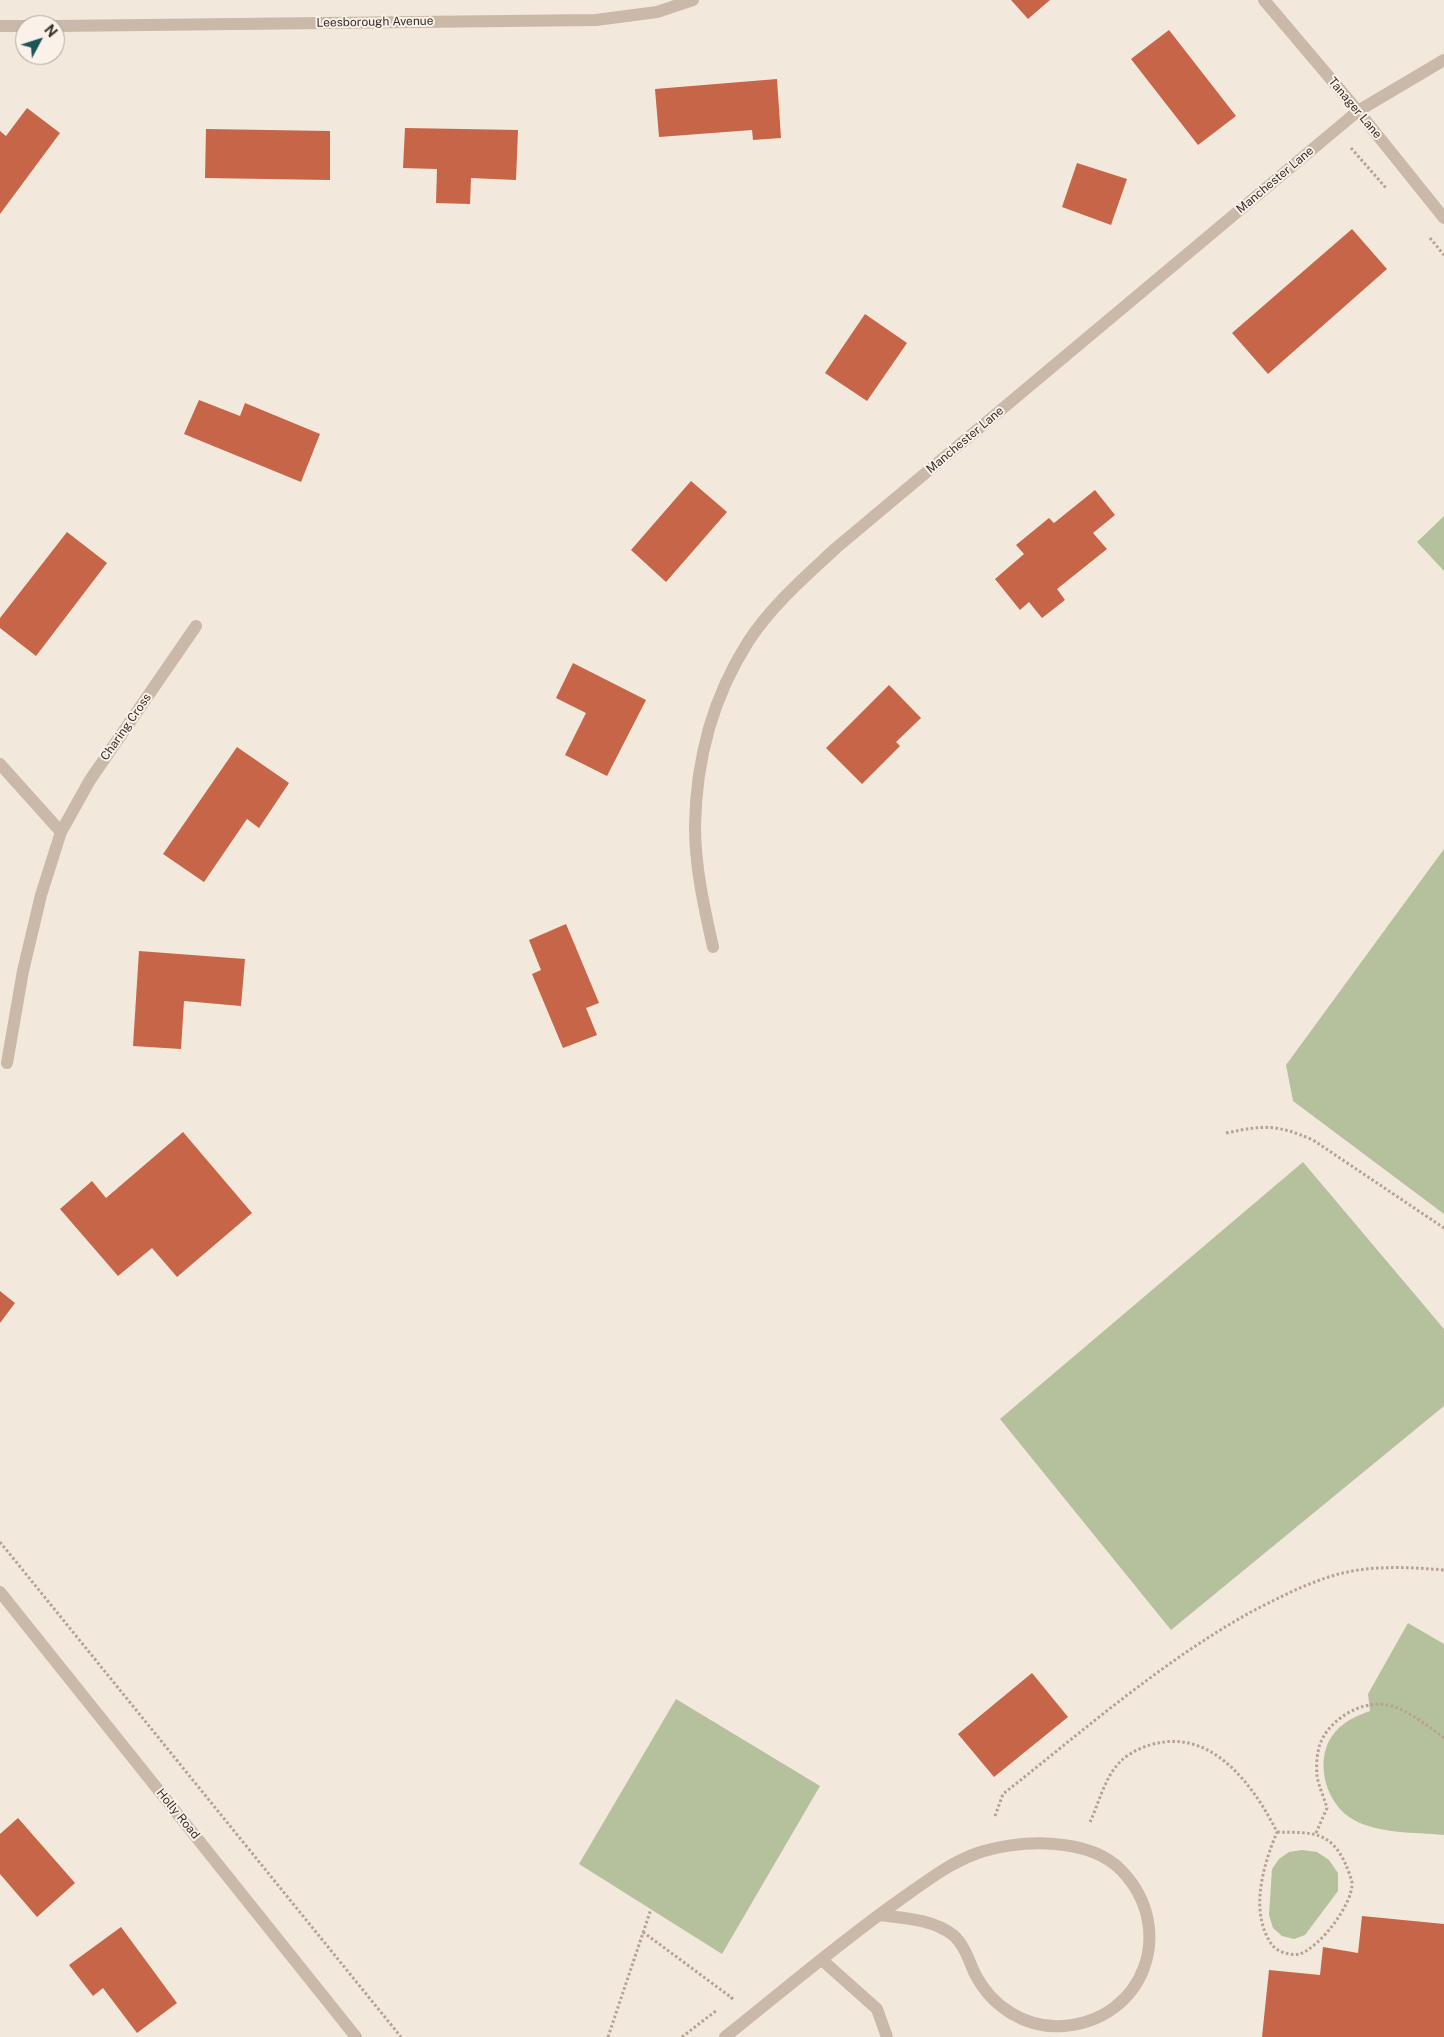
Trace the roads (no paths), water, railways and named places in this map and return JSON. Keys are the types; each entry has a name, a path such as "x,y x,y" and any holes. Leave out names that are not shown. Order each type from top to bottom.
{"street":[{"name":"Leesborough Avenue","path":"65,26 596,20 657,12 693,0"},
{"name":"Tanager Lane","path":"1264,0 1358,111 1444,218"},
{"path":"0,26 15,26"},
{"name":"Manchester Lane","path":"713,946 701,890 695,827 700,762 718,699 749,642 788,592 836,548 1358,111 1444,60"},
{"name":"Charing Cross","path":"7,1063 23,971 41,896 62,832 90,780 196,626"},
{"path":"0,764 62,832"},
{"name":"Holly Road","path":"0,1592 356,2037"},
{"path":"725,2037 879,1915 938,1873 973,1855 1007,1846 1048,1844 1070,1846 1100,1855 1121,1869 1135,1887 1147,1912 1150,1936 1147,1960 1139,1980 1126,1999 1107,2013 1084,2022 1062,2026 1034,2023 1010,2014 991,1999 976,1976 966,1952 953,1935 929,1922 879,1915"},
{"path":"822,1960 878,2009 887,2037"}]}
